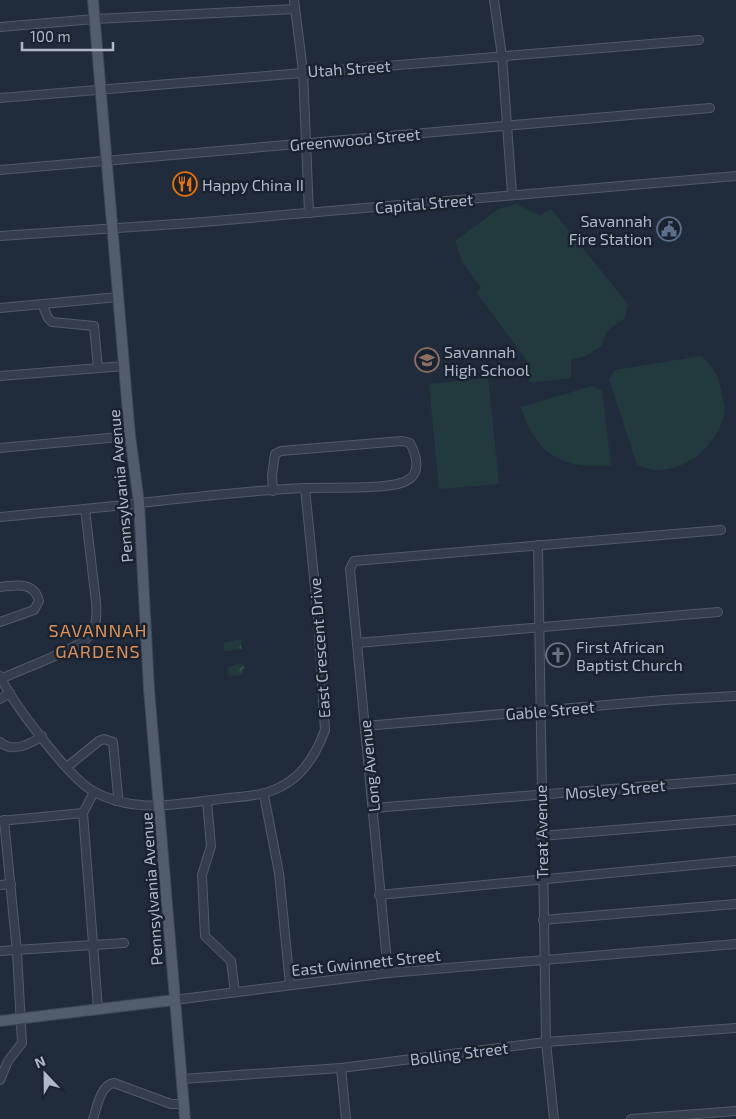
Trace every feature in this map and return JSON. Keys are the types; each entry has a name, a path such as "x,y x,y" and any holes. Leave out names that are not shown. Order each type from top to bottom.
{"main road":[{"name":"Pennsylvania Avenue","path":"93,0 105,160 130,436 140,504 143,597 185,1119"},
{"name":"East Gwinnett Street","path":"0,1021 174,1000"}],"street":[{"path":"494,0 502,56 512,194"},
{"path":"0,27 295,4 307,143 309,212"},
{"name":"Utah Street","path":"0,98 101,91 302,71 699,40"},
{"name":"Greenwood Street","path":"0,170 710,108"},
{"name":"Capital Street","path":"0,236 112,229 736,176"},
{"path":"0,308 118,297"},
{"path":"42,304 48,318 52,322 94,326 98,368"},
{"path":"0,376 124,366"},
{"path":"0,448 130,436"},
{"path":"0,516 140,504 190,496 273,491 305,488 404,482 412,477 417,468 415,454 410,443 402,441 281,451 275,454 273,461 273,491"},
{"name":"East Crescent Drive","path":"0,678 42,736 81,783 94,792 122,804 159,807 264,795 284,786 306,766 319,746 325,730 318,617 305,488"},
{"path":"0,678 83,643 93,630 97,617 85,509"},
{"path":"538,545 721,530"},
{"name":"Long Avenue","path":"388,972 379,895 374,808 367,769 365,726 350,569 354,561 538,545"},
{"name":"Treat Avenue","path":"538,545 540,795 546,1042 554,1119"},
{"path":"0,587 25,585 35,591 39,601 34,610 0,622"},
{"path":"357,643 718,612"},
{"path":"0,699 10,693"},
{"name":"Gable Street","path":"365,726 735,696"},
{"path":"0,742 12,748 26,746 42,736"},
{"path":"66,767 99,741 113,742 118,796 116,801"},
{"name":"Mosley Street","path":"374,808 736,779"},
{"path":"94,792 84,813 98,1009"},
{"path":"264,795 279,873 290,985"},
{"path":"207,801 211,846 203,865 201,884 205,936 231,961 235,992"},
{"path":"0,1080 8,1061 22,1043 22,1019 11,884 2,820 84,813"},
{"path":"541,836 736,820"},
{"path":"379,895 736,861"},
{"path":"0,884 11,884"},
{"path":"543,920 736,904"},
{"path":"0,952 124,943"},
{"name":"East Gwinnett Street","path":"174,1000 388,972 544,961 736,944"},
{"name":"Bolling Street","path":"182,1079 341,1068 546,1042 736,1028"},
{"path":"341,1068 346,1119"},
{"path":"93,1119 104,1089 109,1083 118,1083 171,1104 184,1104"},
{"path":"631,1119 736,1111"}],"green space":[{"path":"515,204 540,215 551,209 628,304 625,318 607,331 601,346 586,356 571,360 571,378 529,383 527,361 476,292 481,288 462,261 455,241 498,209"},
{"path":"701,356 716,374 725,410 715,436 699,454 679,466 655,470 637,465 609,379 615,370"},
{"path":"488,378 499,484 439,489 429,384"},
{"path":"592,386 602,391 611,465 578,465 553,456 534,437 521,407"},
{"path":"241,639 242,649 224,651 224,643"},
{"path":"240,663 245,666 242,675 229,676 227,668"}],"place":[{"name":"Happy China II","path":"185,184"},
{"name":"Savannah Fire Station","path":"669,229"},
{"name":"Savannah High School","path":"427,360"},
{"name":"First African Baptist Church","path":"558,655"}],"district":[{"name":"SAVANNAH GARDENS","path":"98,640"}]}
